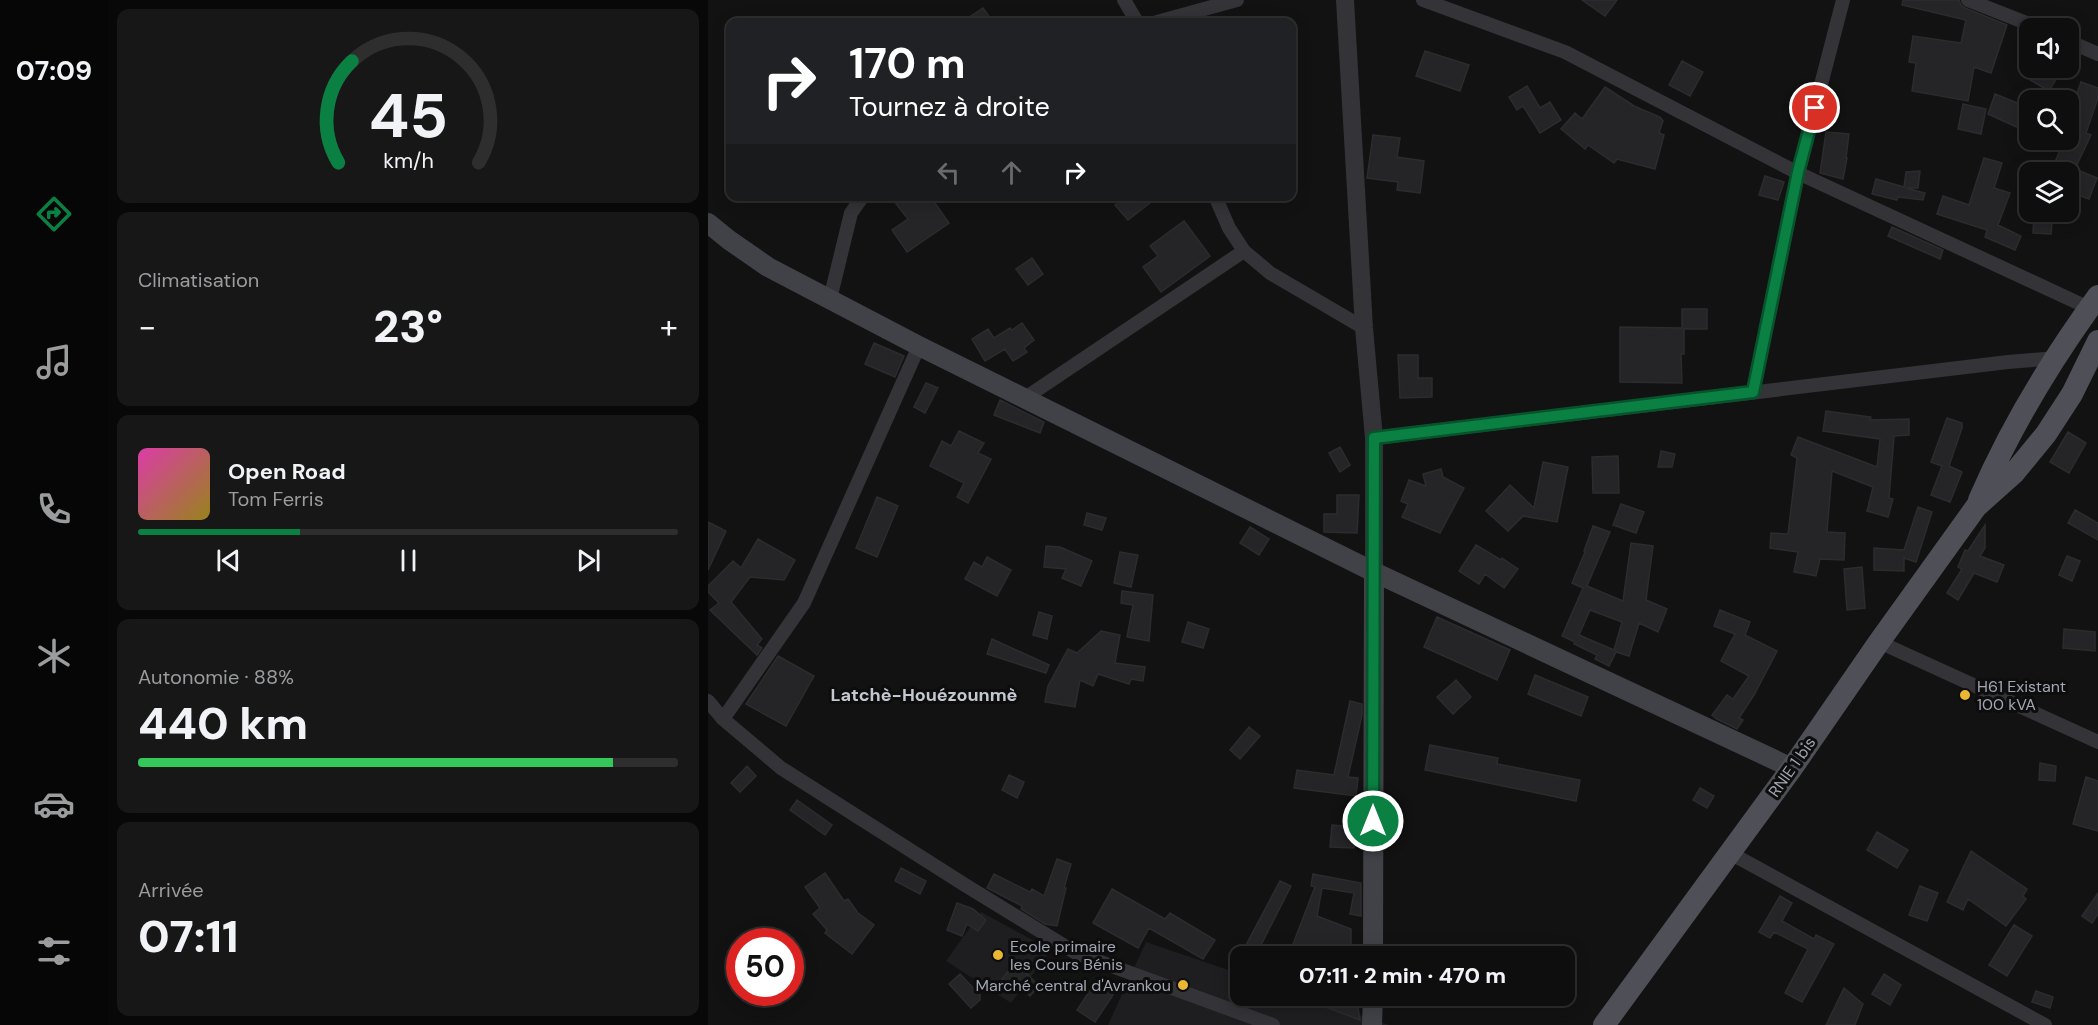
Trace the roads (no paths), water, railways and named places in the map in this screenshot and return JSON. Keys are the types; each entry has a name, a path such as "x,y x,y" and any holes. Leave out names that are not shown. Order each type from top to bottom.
{"main road":[{"path":"708,223 768,267 919,346 1374,572 1792,768"},
{"path":"1976,507 1994,464 2057,358 2094,302"},
{"path":"1976,507 2014,473 2046,434 2091,370 2098,341"},
{"name":"RNIE 1 bis","path":"1604,1025 1792,768 1976,507"},
{"path":"1373,946 1374,572"},
{"path":"1372,1006 1372,1025"}],"street":[{"path":"1124,0 1135,18"},
{"path":"1172,18 1237,0"},
{"path":"1345,0 1364,328 1374,438 1374,572"},
{"path":"1423,0 1565,52 1798,172 2094,302"},
{"path":"1753,392 1798,172 1843,0"},
{"path":"1968,0 2019,20"},
{"path":"2079,46 2098,54"},
{"path":"830,299 851,213 859,201"},
{"path":"1217,201 1229,228 1244,251 1270,273 1364,328"},
{"path":"1025,398 1244,251"},
{"path":"723,718 804,603 919,346"},
{"path":"1374,438 2057,358"},
{"path":"1879,642 2098,742"},
{"path":"708,701 723,718 781,768 1076,953 1273,1025"},
{"path":"1730,853 2045,1025"}],"place":[{"name":"H61 Existant 100 kVA","path":"1965,695"},
{"name":"Ecole primaire les Cours Bénis","path":"998,955"},
{"name":"Marché central d'Avrankou","path":"1183,985"}],"district":[{"name":"Latchè-Houézounmè","path":"924,695"}]}
